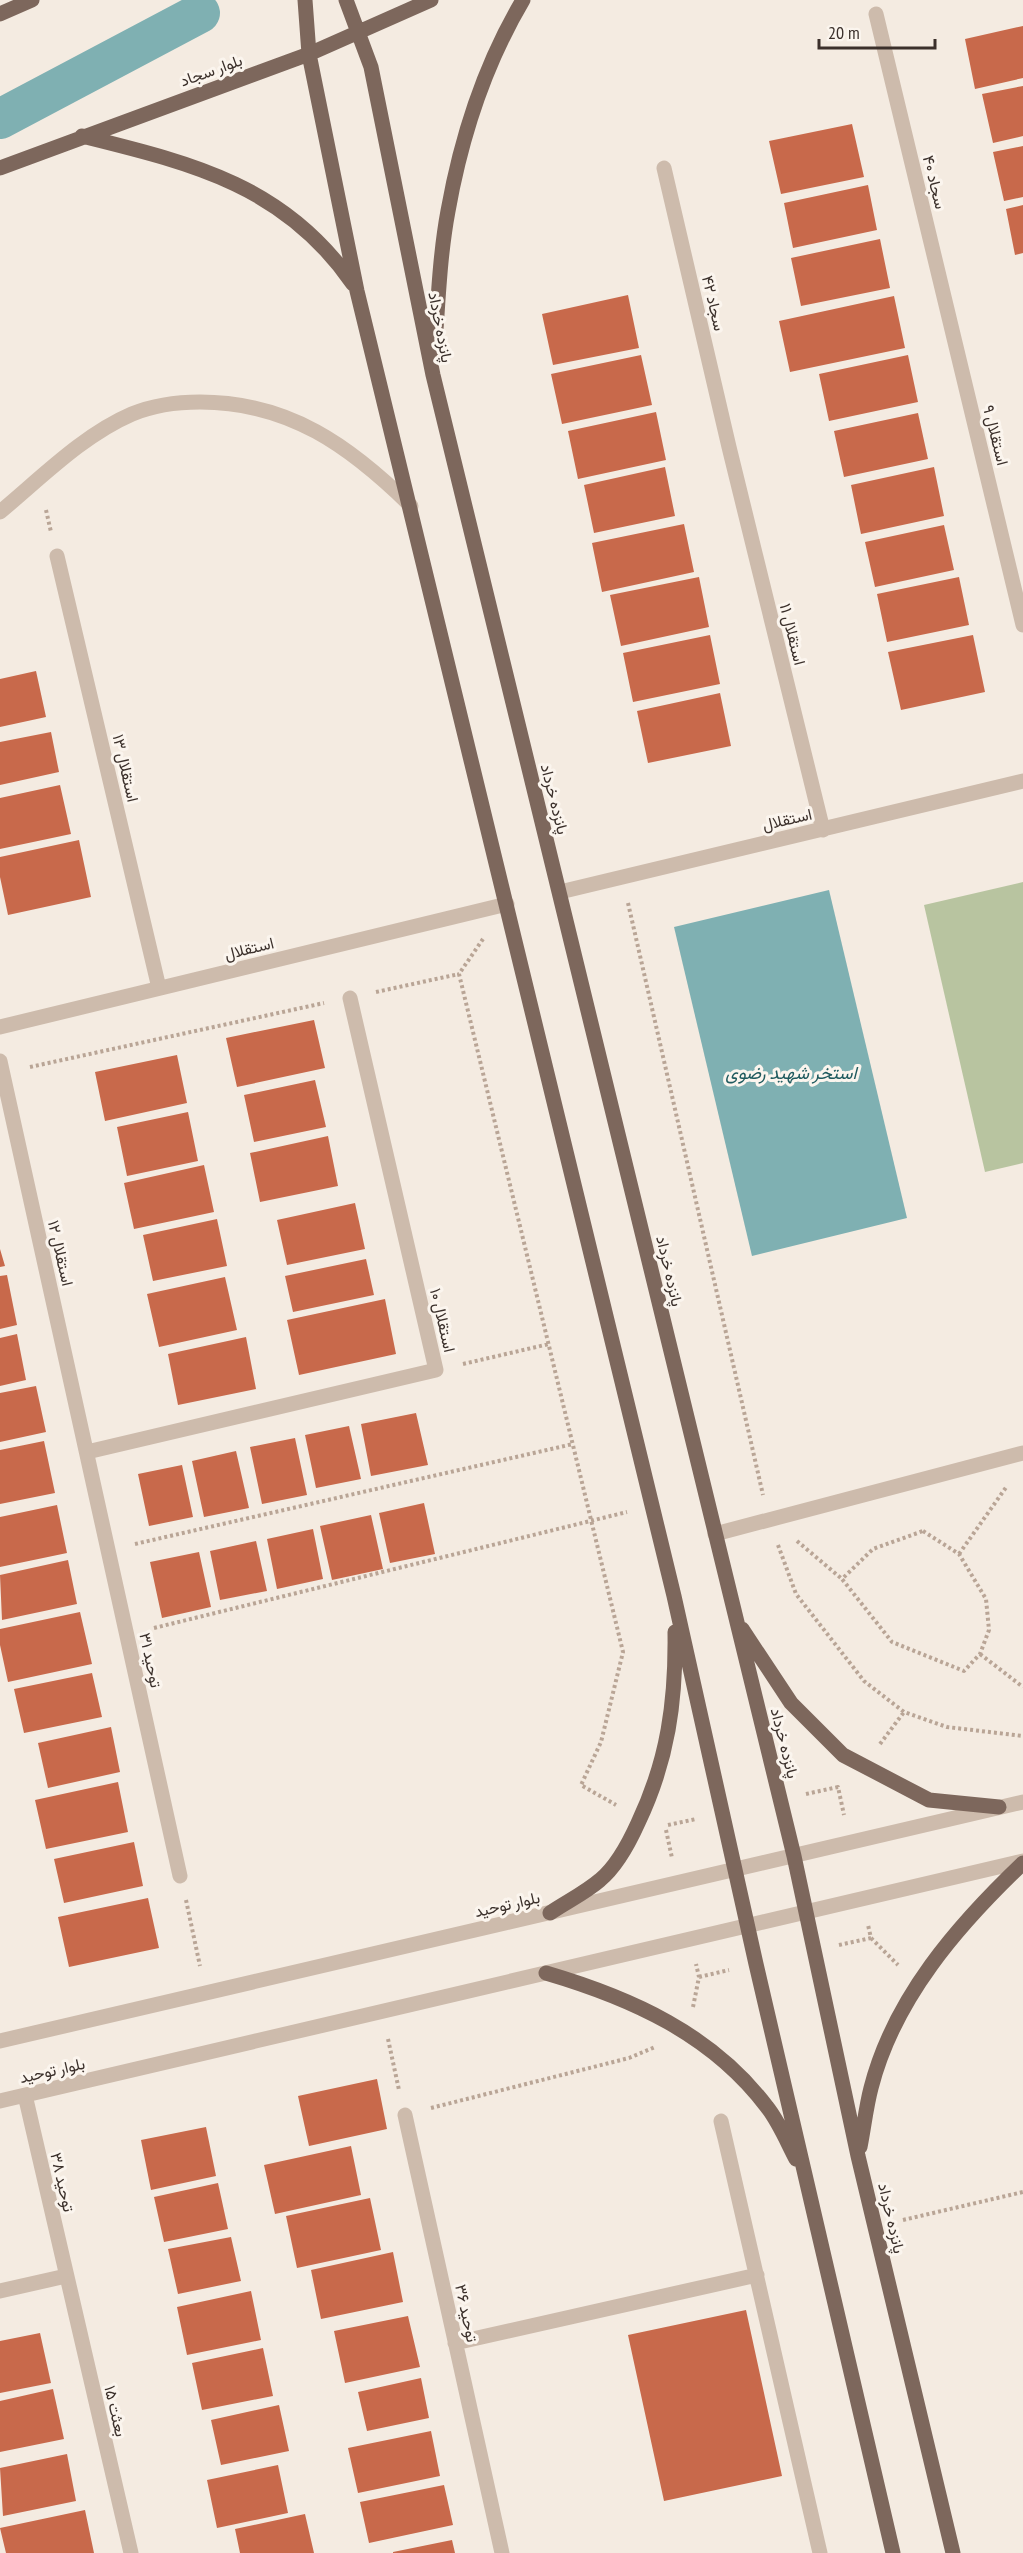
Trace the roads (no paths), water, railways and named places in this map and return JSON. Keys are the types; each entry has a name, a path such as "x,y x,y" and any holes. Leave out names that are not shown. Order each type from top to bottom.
{"main road":[{"path":"0,14 32,0"},
{"path":"305,0 309,54 357,291 674,1596 747,1926 893,2553"},
{"name":"پانزده خرداد","path":"346,0 360,30 371,68 433,375 794,1856 858,2156 953,2553"},
{"name":"بلوار سجاد","path":"0,168 309,54 431,0"},
{"path":"433,375 447,212 460,155 496,49 523,0"},
{"path":"82,136 153,153 230,179 269,202 311,235 335,259 357,291"},
{"path":"550,1913 601,1880 628,1844 652,1794 669,1736 675,1669 674,1596"},
{"path":"735,1618 791,1703 843,1755 929,1800 999,1807"},
{"path":"858,2156 871,2087 890,2037 918,1985 971,1914 1023,1862"},
{"path":"546,1973 595,1987 639,2005 688,2032 732,2066 769,2108 806,2176"}],"street":[{"name":"سجاد ۴۰","path":"876,14 959,358"},
{"name":"سجاد ۴۲","path":"664,168 729,447"},
{"name":"استقلال ۹","path":"959,358 1023,625"},
{"path":"0,512 85,442 132,414 175,402 218,402 257,407 305,425 342,446 374,470 411,506"},
{"name":"استقلال ۱۱","path":"729,447 823,830"},
{"name":"استقلال ۱۳","path":"57,556 159,988"},
{"name":"استقلال","path":"560,892 1023,781"},
{"name":"استقلال","path":"0,1027 507,904"},
{"name":"استقلال ۱۰","path":"87,1452 436,1370 350,998"},
{"name":"استقلال ۱۲","path":"1,1067 87,1452"},
{"name":"توحید ۳۱","path":"87,1452 180,1876"},
{"path":"715,1534 769,1518 1022,1456"},
{"name":"بلوار توحید","path":"0,2041 1023,1802"},
{"name":"بلوار توحید","path":"0,2101 1023,1862"},
{"name":"توحید ۳۸","path":"25,2095 66,2277"},
{"name":"توحید ۳۶","path":"405,2115 502,2553"},
{"path":"721,2121 820,2553"},
{"path":"455,2343 757,2275"},
{"path":"0,2291 66,2277"},
{"name":"بعثت ۱۵","path":"66,2277 131,2553"}],"water":[{"name":"استخر شهید رضوی","path":"829,890 907,1218 752,1256 674,927"}],"waterway":[{"path":"0,119 200,13"}]}
